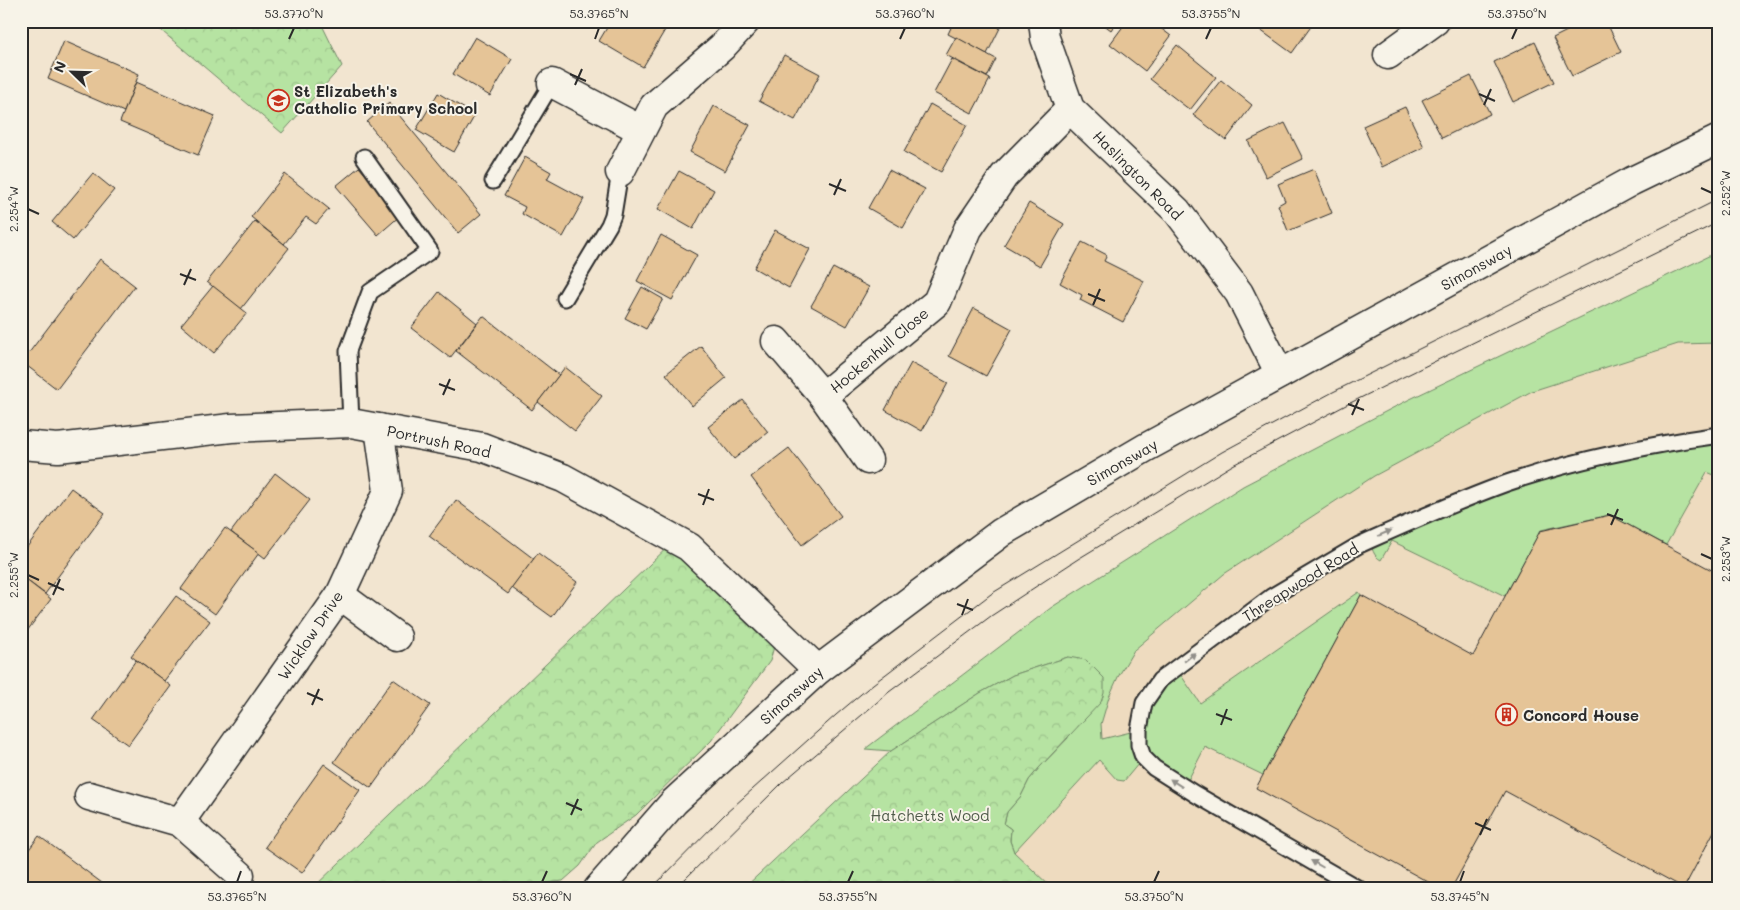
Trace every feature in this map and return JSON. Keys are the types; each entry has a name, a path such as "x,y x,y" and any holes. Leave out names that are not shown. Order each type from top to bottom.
{"street":[{"path":"620,172 654,106 722,46 746,21"},
{"name":"Haslington Road","path":"1043,21 1045,38 1070,109 1177,211 1239,294 1280,374"},
{"path":"1388,55 1435,21"},
{"path":"552,84 641,130"},
{"name":"Hockenhull Close","path":"823,396 937,302 968,229 1004,176 1070,109"},
{"name":"Simonsway","path":"598,889 674,802 818,670 1002,532 1145,448 1632,181 1719,139"},
{"name":"Hockenhull Close","path":"776,341 823,396 868,460"},
{"name":"Portrush Road","path":"21,445 58,448 231,428 352,423 482,447 563,478 689,548 818,670"},
{"name":"Wicklow Drive","path":"180,822 340,595 388,491 379,428"},
{"path":"340,595 397,638"},
{"path":"89,796 180,822 240,875"}],"lane":[{"path":"493,181 552,84"},
{"path":"352,423 348,351 370,292 430,251 364,157"},
{"path":"565,298 609,225 613,215 620,172"},
{"name":"Threapwood Road","path":"1359,889 1195,794 1154,768 1143,757 1139,745 1141,716 1144,703 1156,685 1160,680 1272,597 1359,544 1451,505 1552,469 1655,446 1719,435"}],"shaded area":[{"path":"1719,343 1719,889 1026,889 955,820 1123,660 1224,574 1374,476 1532,391 1678,344"}],"green space":[{"name":"St Elizabeth's Catholic Primary School","path":"150,21 320,21 342,66 282,133"},
{"path":"1719,251 1719,343 1678,344 1532,391 1374,476 1224,574 1134,650 1109,697 1101,724 1102,739 1139,730 1141,716 1176,668 1200,703 1359,592 1361,595 1263,775 1205,747 1184,788 1144,757 1124,781 1117,780 1099,760 1014,852 1010,841 1011,829 1004,824 1007,812 1021,796 1029,780 1068,738 1068,657 1013,675 980,693 891,751 865,749 1052,607 1243,486 1408,400"},
{"path":"1719,435 1719,477 1707,472 1666,545 1610,515 1541,530 1505,596 1392,541 1381,560 1372,549 1370,540 1507,484"},
{"path":"675,540 778,632 770,661 711,741 636,815 597,842 580,866 563,881 518,887 516,889 312,889"},
{"name":"Hatchetts Wood","path":"1068,657 1086,660 1104,678 1104,693 1101,702 1029,780 1021,796 1007,812 1004,824 1011,829 1010,841 1014,852 1053,889 743,889 891,751 980,693 1013,675"}],"building":[{"path":"570,21 581,21 578,26"},
{"path":"611,21 649,21 665,30 643,67 599,41"},
{"path":"860,21 873,21 869,27"},
{"path":"954,21 988,21 1000,28 987,54 948,34"},
{"path":"1099,21 1117,21 1111,30"},
{"path":"1127,21 1151,21 1171,36 1145,71 1110,44"},
{"path":"1260,21 1315,21 1292,53 1256,27"},
{"path":"1587,21 1606,21 1621,52 1572,76 1553,38"},
{"path":"475,37 512,59 490,96 453,74"},
{"path":"956,37 996,59 987,77 946,55"},
{"path":"64,41 139,74 124,112 48,79"},
{"path":"1535,42 1554,82 1513,102 1494,62"},
{"path":"1177,45 1216,77 1190,110 1150,79"},
{"path":"784,55 820,74 795,120 759,101"},
{"path":"952,59 990,79 972,113 934,93"},
{"path":"1471,76 1490,114 1442,138 1422,100"},
{"path":"1221,80 1252,105 1226,140 1193,115"},
{"path":"136,82 215,116 198,155 120,122"},
{"path":"438,93 475,115 454,152 416,130"},
{"path":"389,103 481,214 458,233 367,122"},
{"path":"930,104 967,125 941,172 904,152"},
{"path":"714,106 750,125 725,171 690,152"},
{"path":"1405,107 1424,147 1382,167 1363,126"},
{"path":"1285,123 1303,159 1266,177 1248,141"},
{"path":"525,157 551,172 547,179 584,199 563,237 522,214 525,207 504,196"},
{"path":"359,167 401,215 378,235 336,186"},
{"path":"1314,169 1332,213 1288,231 1278,205 1285,201 1278,184"},
{"path":"889,170 925,189 903,228 868,208"},
{"path":"679,171 714,190 693,229 658,209"},
{"path":"93,173 114,190 73,240 52,222"},
{"path":"285,174 329,209 316,224 306,217 284,244 251,217"},
{"path":"1029,203 1064,224 1040,266 1004,245"},
{"path":"255,221 289,248 241,309 207,282"},
{"path":"775,230 810,249 789,288 754,268"},
{"path":"661,235 697,255 672,300 637,281"},
{"path":"1082,242 1107,255 1104,261 1144,281 1123,322 1080,300 1082,295 1060,283"},
{"path":"100,259 135,286 57,389 22,362"},
{"path":"833,268 869,287 847,326 811,306"},
{"path":"213,286 247,313 214,353 181,325"},
{"path":"642,287 663,299 646,329 625,318"},
{"path":"439,292 477,323 450,358 411,328"},
{"path":"974,308 1012,329 986,376 949,356"},
{"path":"483,316 559,375 532,410 456,351"},
{"path":"701,346 726,378 692,406 666,374"},
{"path":"911,363 948,383 922,431 885,410"},
{"path":"565,367 602,396 575,431 538,402"},
{"path":"743,400 768,432 734,459 708,427"},
{"path":"789,448 841,516 802,545 751,477"},
{"path":"275,473 310,500 265,558 231,532"},
{"path":"71,488 105,513 45,594 21,576 21,555"},
{"path":"456,500 534,559 508,594 429,536"},
{"name":"Concord House","path":"1610,515 1719,574 1719,822 1684,888 1505,791 1451,889 1441,889 1256,788 1361,595 1473,656 1540,531"},
{"path":"225,528 259,553 215,614 181,589"},
{"path":"538,553 577,582 552,617 512,588"},
{"path":"21,576 51,599 21,639"},
{"path":"176,596 210,621 164,681 131,656"},
{"path":"136,660 171,686 128,745 93,720"},
{"path":"393,679 430,705 371,788 334,762"},
{"path":"324,764 360,790 302,873 265,847"},
{"path":"39,836 110,889 31,889 21,881 21,860"}],"tram line":[{"path":"651,889 725,814 836,715 873,684 991,594 1222,452 1333,392 1719,199"},
{"path":"675,889 782,783 889,692 991,616 1078,559 1231,466 1346,405 1719,222"}],"place":[{"name":"St Elizabeth's Catholic Primary School","path":"278,100"},
{"name":"Concord House","path":"1507,715"}]}
